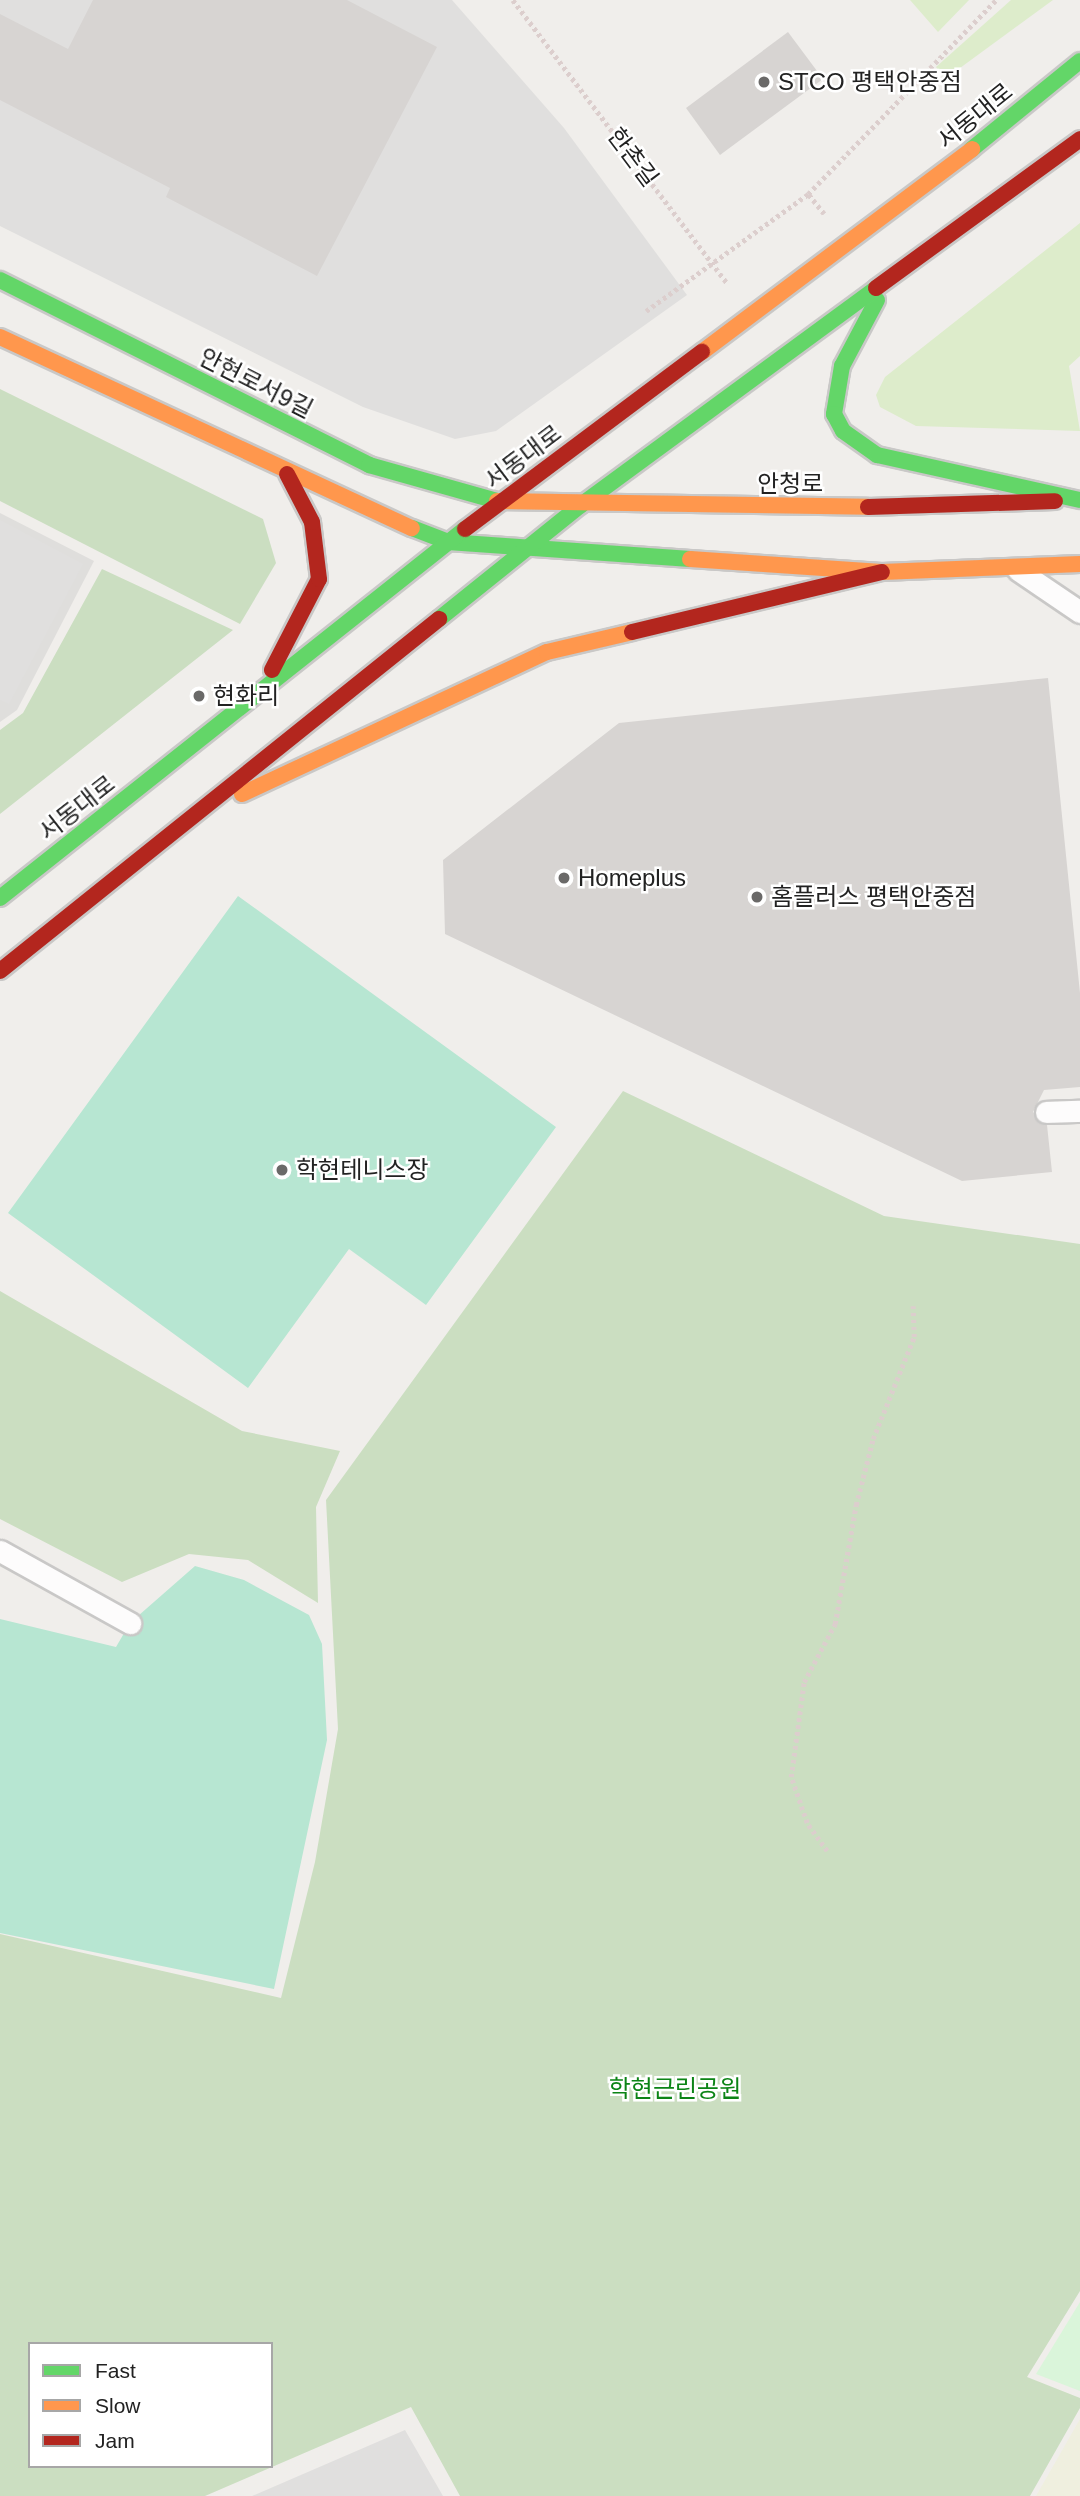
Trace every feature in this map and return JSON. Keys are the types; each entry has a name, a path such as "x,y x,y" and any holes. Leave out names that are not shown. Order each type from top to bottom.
{"main road":[{"name":"서동대로","path":"0,898 448,542 750,317 1080,61"},
{"path":"0,971 581,506 1080,139"},
{"path":"890,279 842,366 834,414 843,431 877,455 1080,500"},
{"name":"안현로서9길","path":"0,280 369,465 501,502"},
{"path":"0,337 287,474 448,542 525,550 882,572 1016,569 1080,564"},
{"path":"260,690 319,579 312,522 287,474"},
{"name":"안청로","path":"501,502 581,506 1080,500"},
{"path":"501,502 525,550"},
{"path":"186,821 547,652 882,572"}],"lane":[{"path":"1016,569 1080,612"},
{"path":"1046,1112 1080,1111"},
{"path":"0,1551 130,1623"}],"path":[{"name":"한촌길","path":"513,0 714,262 750,317"},
{"path":"646,311 808,194 996,0"},
{"path":"808,194 846,242"},
{"path":"827,1852 807,1823 791,1777 804,1682 835,1624 856,1505 873,1439 914,1337 913,1306"}],"shaded area":[{"path":"0,0 452,0 564,128 687,295 496,431 455,439 363,407 0,226"},
{"path":"0,513 94,561 17,710 0,722"},
{"path":"0,520 83,564 9,704 0,700"},
{"path":"405,2430 443,2496 252,2496"}],"green space":[{"path":"910,0 969,0 938,32"},
{"path":"1011,0 1053,0 945,79 936,67"},
{"path":"1080,223 1080,356 1069,366 1080,431 916,426 880,407 876,395 885,377"},
{"path":"0,389 263,519 276,563 240,624 0,501"},
{"path":"102,569 233,630 0,814 0,730 23,713"},
{"name":"학현테니스장","path":"238,896 556,1127 426,1305 349,1249 248,1388 8,1213"},
{"name":"학현근린공원","path":"623,1091 884,1216 1080,1244 1080,2291 1027,2377 1080,2398 1080,2408 1030,2496 460,2496 411,2407 273,2467 273,2342 28,2342 28,2468 270,2468 205,2496 0,2496 0,1934 281,1998 315,1862 338,1729 326,1500"},
{"path":"0,1291 242,1431 340,1451 316,1507 318,1603 248,1560 189,1554 122,1582 0,1519"},
{"path":"195,1566 244,1580 309,1615 322,1644 327,1740 274,1989 0,1933 0,1619 116,1647 130,1623"},
{"path":"1080,2302 1080,2391 1036,2374"},
{"path":"1080,2419 1080,2496 1036,2496"}],"building":[{"path":"93,0 347,0 437,47 317,276 166,197 170,188 0,100 0,14 68,49"},
{"path":"788,32 823,79 720,155 686,108"},
{"name":"홈플러스 평택안중점","path":"1048,678 1080,993 1080,1087 1044,1090 1033,1112 1047,1125 1052,1172 962,1181 445,934 443,860 619,723"}],"traffic: fast":[{"path":"972,149 1080,61"},
{"path":"0,280 369,465 497,501"},
{"path":"439,619 581,505 876,288"},
{"path":"877,300 842,366 834,414 843,431 877,455 1080,500"},
{"path":"412,528 448,542 690,559"},
{"path":"0,898 465,529"}],"traffic: slow":[{"path":"702,352 972,149"},
{"path":"0,337 412,528"},
{"path":"497,501 868,507"},
{"path":"690,559 882,572 1080,564"},
{"path":"242,794 547,652 632,632"}],"traffic: jam":[{"path":"876,288 1080,139"},
{"path":"465,529 702,352"},
{"path":"272,670 319,579 312,522 287,474"},
{"path":"868,507 1055,501"},
{"path":"632,632 882,572"},
{"path":"0,971 439,619"}],"place":[{"name":"STCO 평택안중점","path":"764,82"},
{"name":"현화리","path":"199,696"},
{"name":"Homeplus","path":"564,878"},
{"name":"홈플러스 평택안중점","path":"757,897"},
{"name":"학현테니스장","path":"282,1170"}]}
